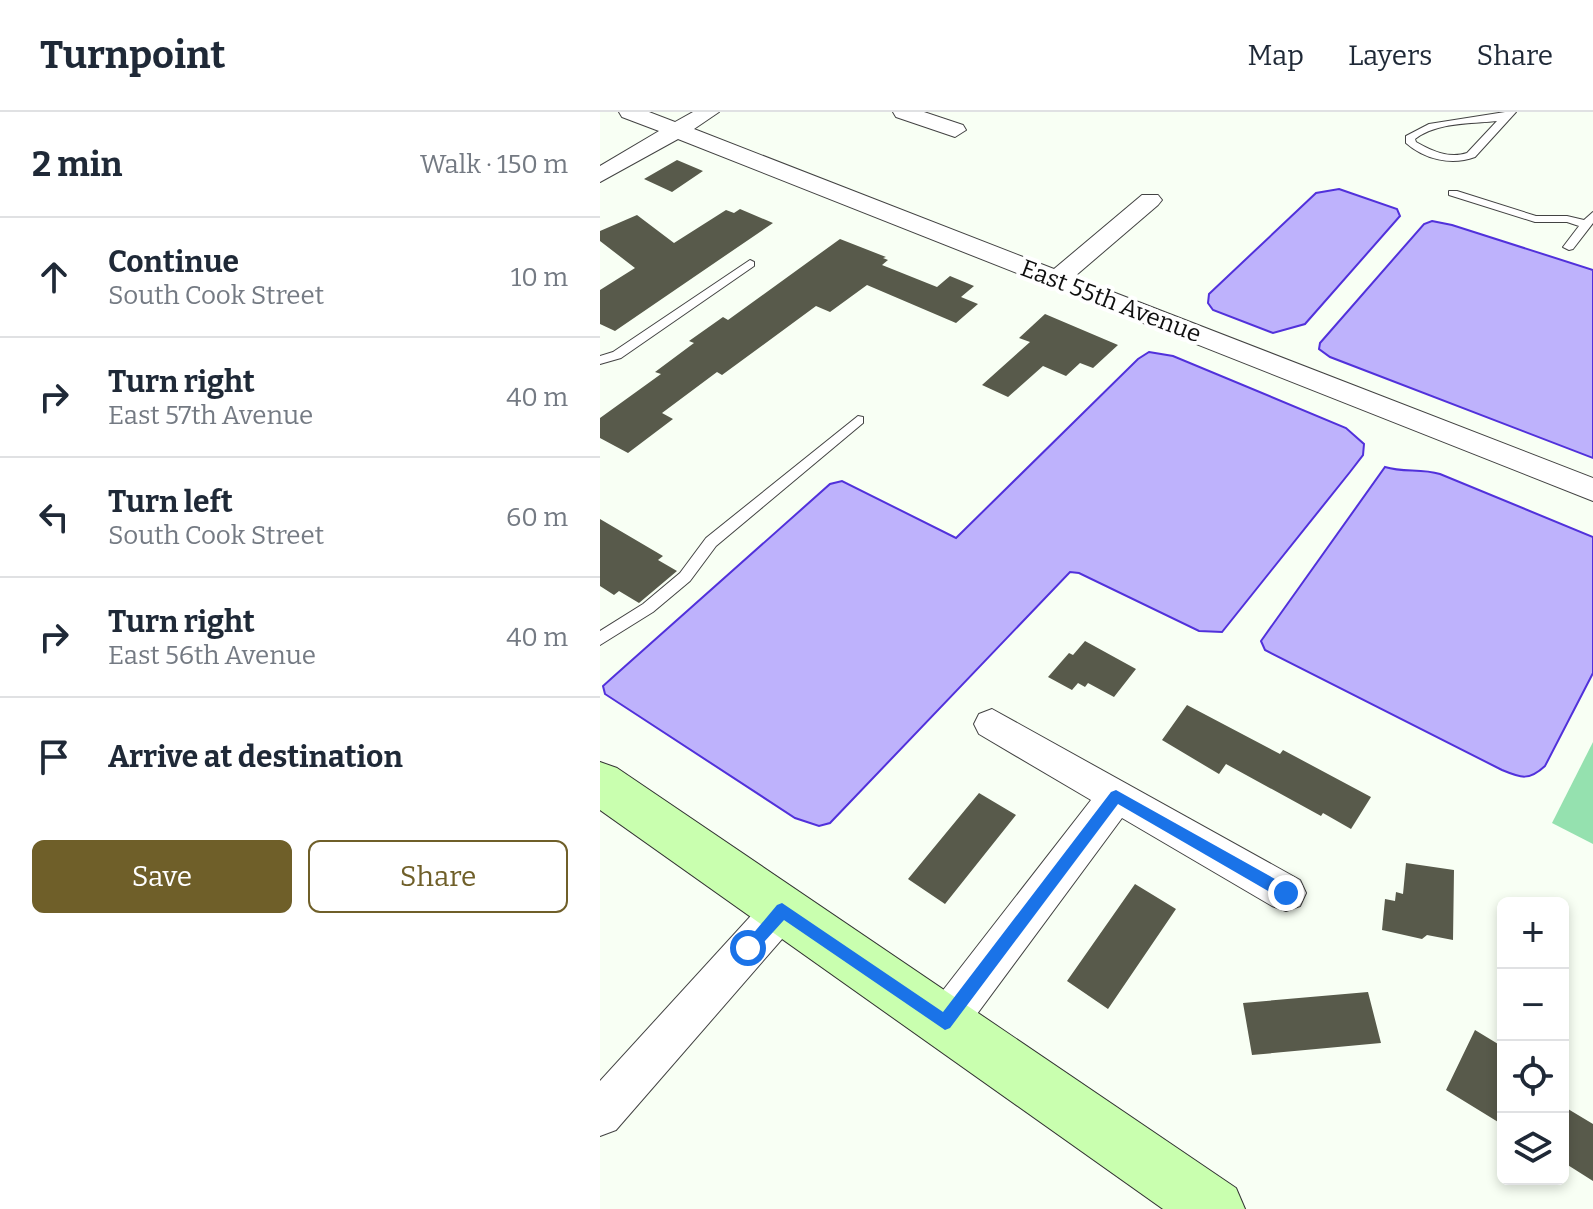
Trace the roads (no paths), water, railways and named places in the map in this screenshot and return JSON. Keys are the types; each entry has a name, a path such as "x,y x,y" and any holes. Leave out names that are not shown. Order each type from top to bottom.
{"main road":[{"path":"600,783 1215,1209"}],"street":[{"name":"East 55th Avenue","path":"630,112 1593,490"},
{"path":"600,175 708,112"},
{"path":"904,112 955,130"},
{"path":"1056,280 1150,200"},
{"path":"992,724 1286,893"},
{"path":"945,1022 1116,796"},
{"path":"600,1114 782,910"}],"lane":[{"path":"1509,113 1464,159 1439,156 1411,143 1410,138 1415,132 1428,126 1491,120 1509,113"},
{"path":"1453,193 1535,219 1589,220"},
{"path":"1569,247 1589,220"},
{"path":"600,360 617,355 750,264"},
{"path":"600,639 648,608 676,585 711,542 858,420"}]}
